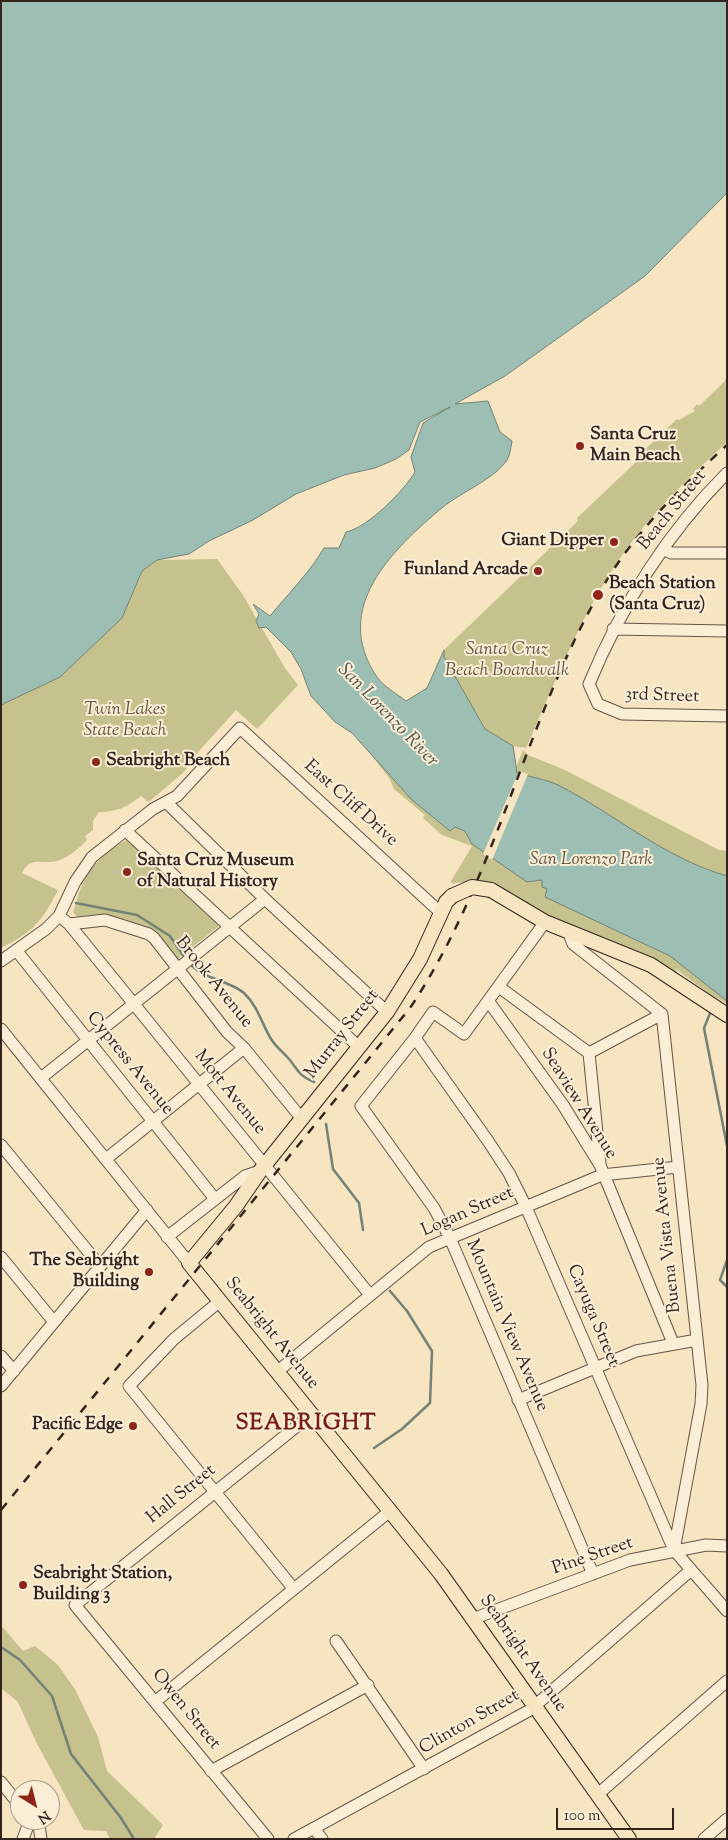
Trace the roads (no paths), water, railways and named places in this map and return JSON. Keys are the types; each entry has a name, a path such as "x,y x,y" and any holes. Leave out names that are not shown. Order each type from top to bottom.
{"main road":[{"path":"441,913 452,896 472,887 491,890 545,922 651,965 727,1016"},
{"name":"Murray Street","path":"189,1263 236,1206 262,1168 387,1012 420,959 441,913"},
{"name":"Seabright Avenue","path":"189,1263 278,1371 475,1618 629,1839"}],"street":[{"name":"Beach Street","path":"598,704 589,684 613,629 663,548 727,473"},
{"path":"663,548 671,552 727,554"},
{"path":"613,629 727,631"},
{"name":"3rd Street","path":"598,704 622,714 727,716"},
{"name":"East Cliff Drive","path":"1,961 46,929 59,916 81,871 92,857 153,809 177,796 240,728 441,913"},
{"path":"167,803 265,899 387,1012"},
{"path":"125,830 359,1046"},
{"path":"41,1078 265,899"},
{"name":"Mott Avenue","path":"59,916 69,924 199,1084 262,1168 274,1176 370,1295"},
{"name":"Brook Avenue","path":"69,924 105,920 149,934 228,1032 244,1048 302,1119"},
{"path":"415,1038 433,1012 464,1034 489,1002 545,922"},
{"path":"573,933 576,942 583,952 662,1014 589,1053"},
{"name":"Cypress Avenue","path":"16,950 215,1199"},
{"path":"499,987 589,1053 601,1170"},
{"name":"Seaview Avenue","path":"489,1002 563,1105 601,1170 673,1343"},
{"name":"Buena Vista Avenue","path":"662,1014 697,1340 701,1404 674,1550"},
{"name":"Seabright Avenue","path":"1,1029 189,1263"},
{"name":"Mountain View Avenue","path":"415,1038 362,1106 434,1208 450,1238 594,1574"},
{"name":"Cayuga Street","path":"415,1038 509,1174 526,1207 674,1550 727,1611"},
{"path":"106,1159 244,1048"},
{"path":"1,1146 100,1266"},
{"name":"Logan Street","path":"278,1371 429,1247 526,1207 601,1170 678,1167"},
{"name":"Murray Street","path":"167,1236 244,1176 262,1168"},
{"path":"1,1386 146,1210"},
{"path":"1,1257 54,1322"},
{"path":"220,1301 174,1339 129,1386 293,1588"},
{"path":"518,1400 636,1351 697,1340"},
{"path":"1,1356 14,1371"},
{"name":"Hall Street","path":"75,1604 312,1414"},
{"path":"156,1701 390,1511"},
{"name":"Pine Street","path":"475,1618 630,1560 706,1545 727,1546"},
{"name":"Clinton Street","path":"294,1839 424,1769 536,1705 691,1570"},
{"name":"Owen Street","path":"75,1604 268,1839"},
{"path":"336,1641 424,1769"},
{"path":"597,1794 727,1681"},
{"path":"211,1771 368,1685"},
{"path":"1,1782 10,1793"},
{"path":"704,1839 727,1819"},
{"path":"314,1828 322,1839"}],"water":[{"name":"San Lorenzo River","path":"1,1 727,1 727,193 645,276 505,376 455,404 488,401 500,432 512,441 508,458 495,473 443,507 405,542 388,561 374,582 364,604 360,627 364,652 377,677 386,687 406,701 427,688 444,650 444,657 485,729 513,746 517,773 558,785 661,847 704,868 727,876 727,1001 670,956 545,897 547,889 542,887 542,880 527,882 472,844 465,831 455,827 450,831 412,800 352,733 335,722 311,696 301,669 291,652 266,627 259,628 256,621 259,614 253,604 270,616 324,548 339,548 346,532 364,524 403,489 415,472 411,457 423,423 450,407 420,422 409,450 396,459 375,468 344,475 296,494 253,520 209,541 189,554 157,560 142,571 122,618 60,677 1,705"}],"waterway":[{"path":"76,903 137,915 170,936 185,958"},
{"path":"190,964 202,973 231,985 244,993 256,1009 273,1042 302,1075 314,1082"},
{"path":"711,1011 704,1028 727,1146"},
{"path":"326,1124 333,1169 359,1203 363,1230"},
{"path":"727,1260 720,1280 727,1287"},
{"path":"374,1448 402,1429 430,1403 432,1351 407,1311 390,1291"},
{"path":"1,1647 20,1660 52,1696 71,1754 121,1818 134,1839"}],"railway":[{"path":"1,1510 410,1008 440,959 465,907 488,855 551,693 574,641 601,590 613,570 642,531 675,495 727,445"}],"place":[{"name":"Santa Cruz Main Beach","path":"580,446"},
{"name":"Giant Dipper","path":"614,542"},
{"name":"Funland Arcade","path":"538,571"},
{"name":"Beach Station (Santa Cruz)","path":"598,595"},
{"name":"Seabright Beach","path":"96,762"},
{"name":"Santa Cruz Museum of Natural History","path":"127,872"},
{"name":"The Seabright Building","path":"149,1272"},
{"name":"Pacific Edge","path":"133,1426"},
{"name":"Seabright Station, Building 3","path":"23,1585"}],"district":[{"name":"SEABRIGHT","path":"306,1425"}],"park label":[{"name":"Santa Cruz Beach Boardwalk","path":"507,661"},
{"name":"Twin Lakes State Beach","path":"125,721"},
{"name":"San Lorenzo Park","path":"591,861"}]}
